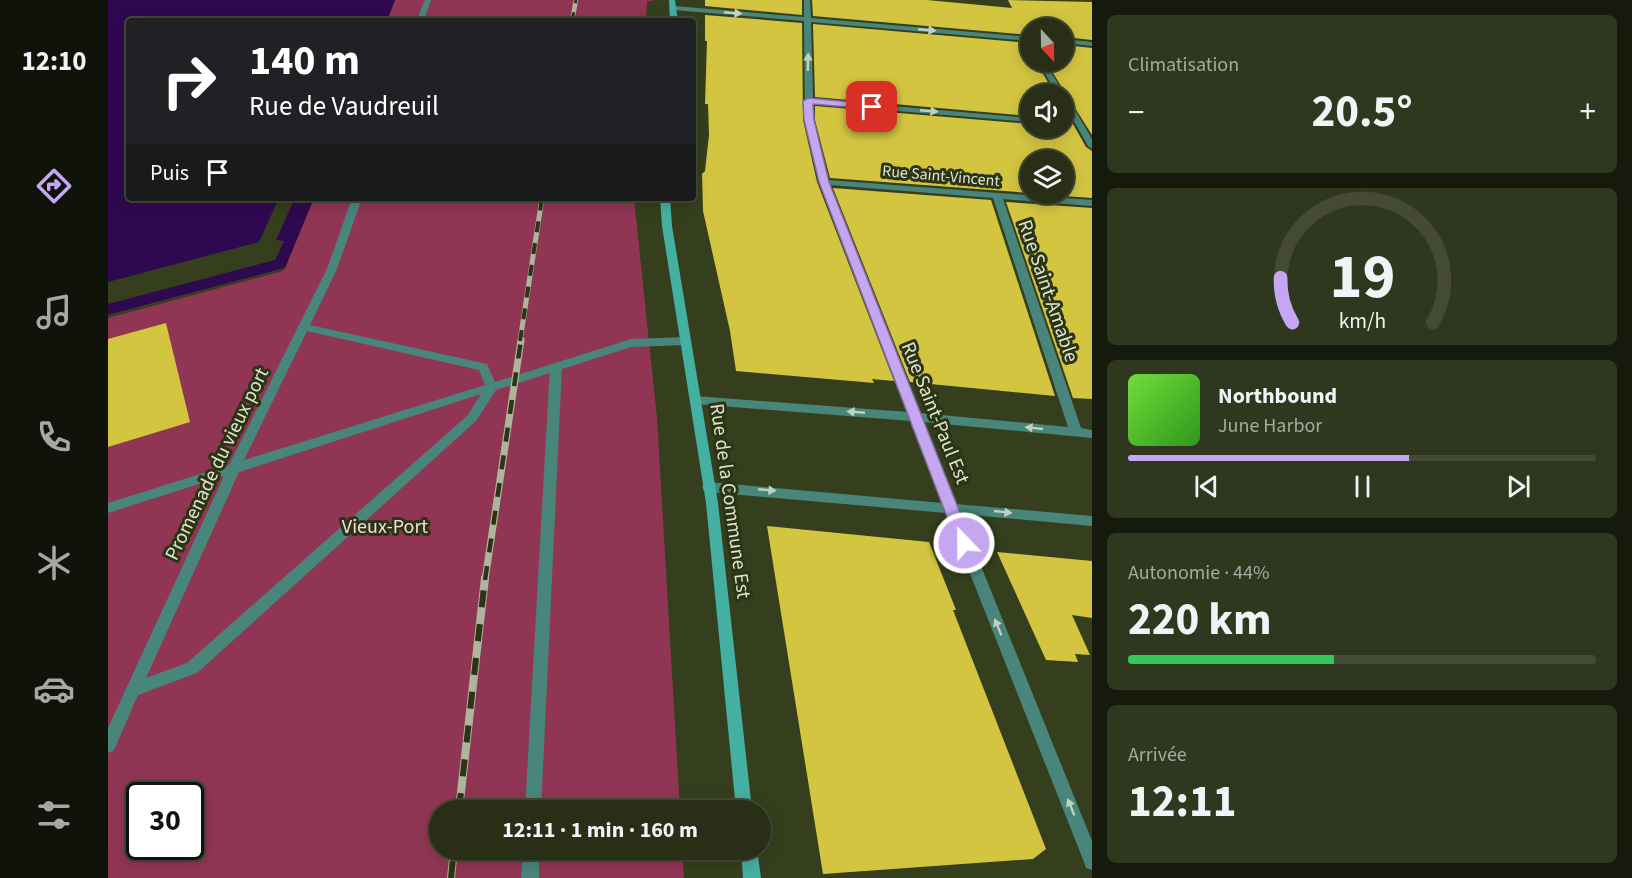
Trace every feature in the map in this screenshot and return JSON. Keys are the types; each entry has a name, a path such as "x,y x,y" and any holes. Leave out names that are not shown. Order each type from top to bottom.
{"street":[{"path":"421,18 428,0"},
{"name":"Rue Saint-Paul Est","path":"807,0 809,120 824,182 914,417 1092,862"},
{"path":"673,4 808,20 1020,39"},
{"path":"1074,42 1092,44"},
{"path":"808,101 1020,119"},
{"path":"1074,115 1092,146"},
{"path":"1074,124 1079,124"},
{"name":"Rue Saint-Vincent","path":"824,182 1092,203"},
{"name":"Rue Saint-Amable","path":"997,196 1076,432"},
{"name":"Promenade du vieux port","path":"108,745 234,468 332,269 356,201"},
{"name":"Rue de la Commune Est","path":"665,201 667,226 708,487 743,800"},
{"path":"305,327 483,367 492,387"},
{"path":"108,508 631,343 686,341"},
{"path":"534,800 556,366"},
{"path":"131,691 192,668 472,418 492,387"},
{"path":"695,400 1092,434"},
{"path":"708,487 1092,521"},
{"path":"530,878 531,860"},
{"path":"750,860 752,878"}],"green space":[{"path":"395,0 653,0 647,1 646,18 388,18"},
{"name":"Vieux-Port","path":"313,201 634,201 657,418 679,800 429,800 429,860 683,860 684,878 108,878 108,315 285,268"}],"shaded area":[{"path":"108,0 395,0 388,18 126,18 126,201 313,201 285,268 108,315"}],"pier":[{"path":"278,201 294,201 276,240 284,241 275,260 108,304 108,282 259,242"},
{"path":"285,268 283,271 108,318 108,315"}],"building":[{"path":"705,0 802,0 802,15 705,6"},
{"path":"812,0 927,0 1012,8 1008,0 1092,2 1092,40 1074,38 1074,18 1020,18 1020,34 813,16"},
{"path":"705,15 802,23 803,120 817,182 894,381 872,379 874,383 736,371 730,331 703,211 702,174 705,171 709,135 708,104 705,104 707,41 705,41"},
{"path":"813,24 1020,42 1020,72 1042,72 1049,84 1020,84 1020,115 815,97"},
{"path":"1074,46 1092,48 1092,135 1074,106 1074,84 1060,84 1052,72 1074,72"},
{"path":"815,106 1020,123 1020,138 1074,138 1074,126 1086,147 1092,151 1092,198 1074,197 1074,150 1020,150 1020,192 830,178 815,120"},
{"path":"833,188 991,200 1055,396 910,382"},
{"path":"1006,202 1092,208 1092,399 1073,398"},
{"path":"166,323 190,422 108,447 108,339"},
{"path":"767,526 929,542 1046,849 1033,859 823,874"},
{"path":"997,552 1092,561 1092,618 1072,615 1090,655 1075,654 1078,662 1046,660"}],"railway":[{"path":"573,18 576,0"},
{"path":"520,341 542,201"},
{"path":"485,580 521,340"},
{"path":"460,800 485,578"},
{"path":"451,878 453,860"}],"route":[{"path":"872,107 808,101 809,120 824,182 838,221 964,543"}]}
